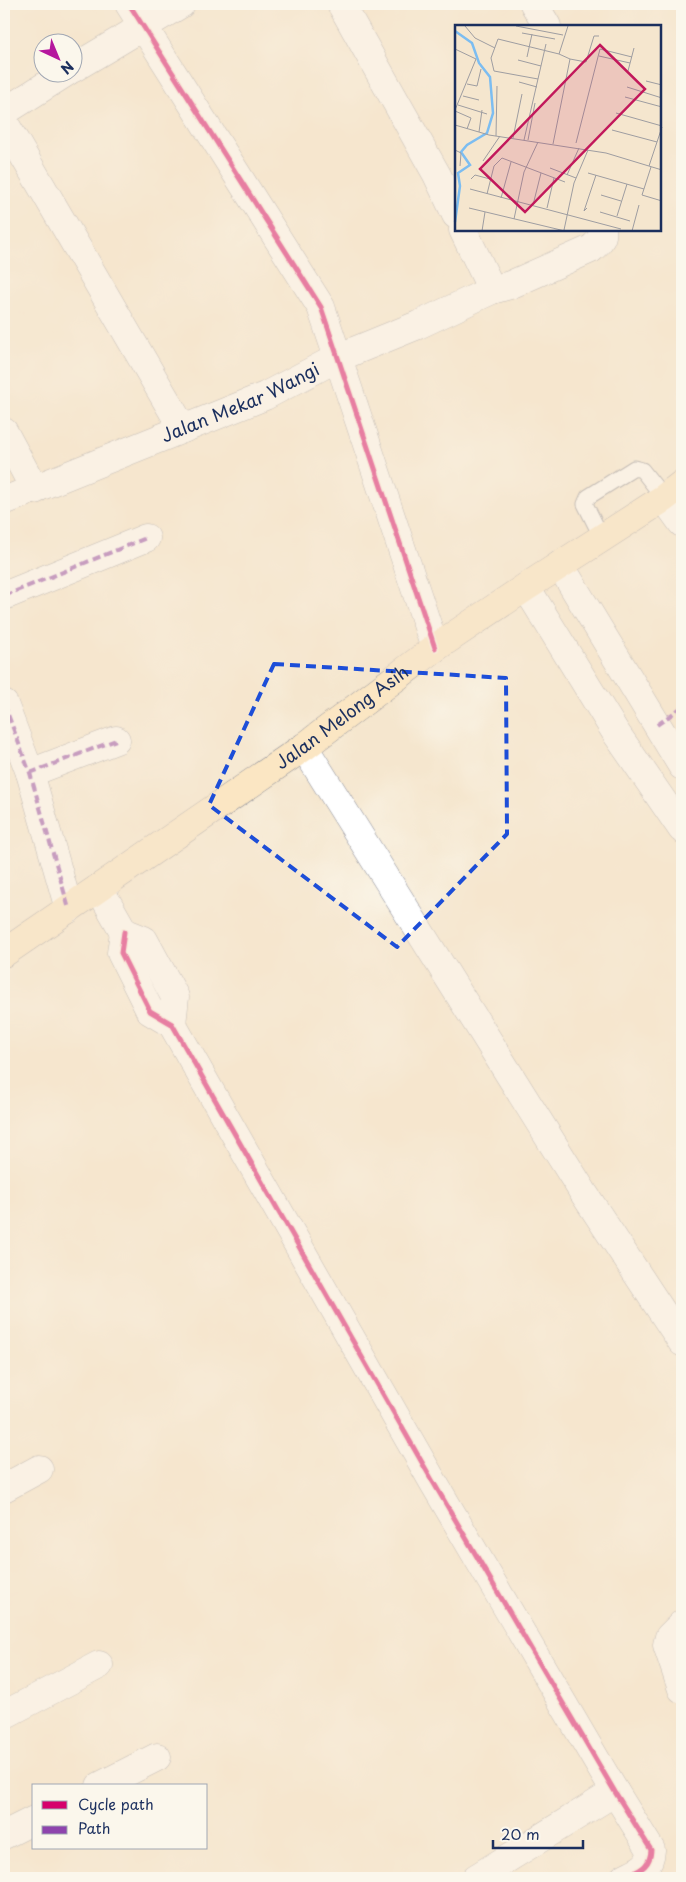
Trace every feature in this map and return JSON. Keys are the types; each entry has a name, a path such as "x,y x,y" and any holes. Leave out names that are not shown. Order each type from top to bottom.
{"main road":[{"name":"Jalan Melong Asih","path":"4,953 304,747 435,648 673,491"}],"street":[{"path":"82,61 136,15 181,4"},
{"path":"341,4 437,175 455,213"},
{"path":"534,4 546,25"},
{"path":"136,15 321,307 435,648"},
{"path":"4,112 51,82"},
{"path":"4,122 183,428"},
{"path":"463,231 492,290"},
{"name":"Jalan Mekar Wangi","path":"4,501 265,396 337,358 426,321 492,290 510,285 592,249 598,244 602,232"},
{"path":"4,432 35,490"},
{"path":"673,491 682,522"},
{"path":"4,596 146,538"},
{"path":"560,565 682,766"},
{"path":"526,587 616,733 682,829"},
{"path":"4,704 30,773 69,909"},
{"path":"30,773 116,740"},
{"path":"304,747 584,1192 682,1342"},
{"path":"99,888 124,932 121,953 150,1011 172,1024 432,1480 651,1850 650,1860 644,1868 624,1878"},
{"path":"4,1488 39,1469"},
{"path":"682,1624 669,1637 667,1645 682,1689"},
{"path":"4,1715 99,1665"},
{"path":"104,1784 157,1757"},
{"path":"476,1878 615,1792"},
{"path":"4,1835 32,1821"}],"lane":[{"path":"602,538 585,504 588,497 634,468 642,470 673,491"}],"highlighted area":[{"path":"274,664 506,678 507,834 397,947 209,805"}],"marked path":[{"path":"4,596 146,538"},
{"path":"4,704 30,773 69,909"},
{"path":"657,725 682,707"},
{"path":"30,773 116,740"}],"cycle path":[{"path":"129,4 321,307 435,648"},
{"path":"124,932 121,953 150,1011 172,1024 432,1480 651,1850 646,1865 624,1878"}]}
